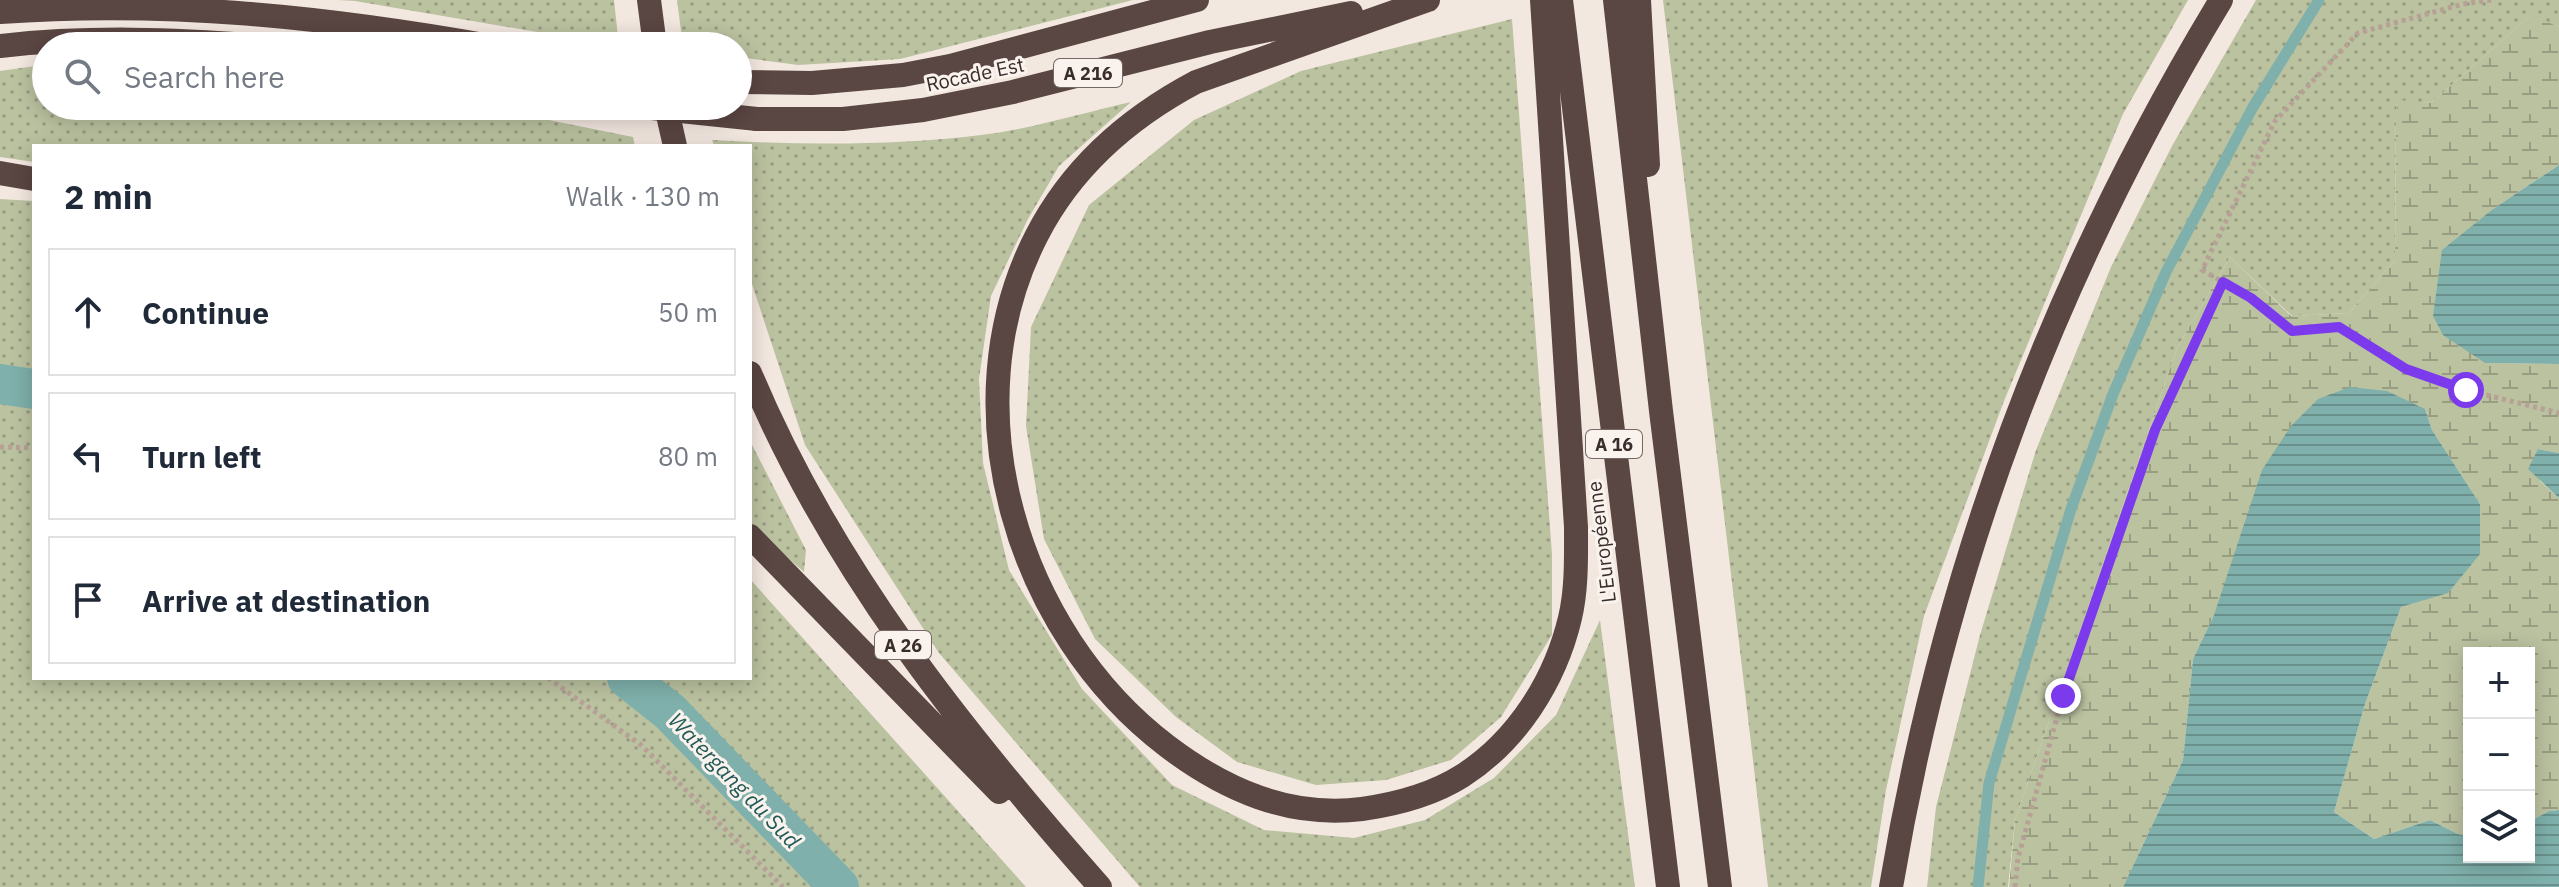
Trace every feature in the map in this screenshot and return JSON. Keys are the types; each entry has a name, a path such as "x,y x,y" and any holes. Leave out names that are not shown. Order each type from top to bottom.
{"highway":[{"path":"649,0 653,32"},
{"name":"A 216","path":"752,82 812,83 903,75 964,62 1197,0"},
{"name":"Rocade Est","path":"752,118 854,118 954,105 1210,42 1415,0"},
{"path":"1428,0 1196,82 1133,121 1083,168 1037,234 1020,271 1000,358 1000,446 1006,486 1019,535 1035,578 1082,660 1147,731 1212,776 1247,794 1280,805 1310,810 1343,811 1413,798 1450,783 1479,765 1521,721 1545,685 1560,652 1570,616 1576,573 1576,527 1542,0"},
{"name":"L'Européenne","path":"1561,0 1668,887"},
{"name":"A 16","path":"1615,0 1661,411 1720,887"},
{"path":"1639,0 1661,411"},
{"path":"1891,887 1905,804 1932,686 1977,529 2013,423 2081,259 2188,54 2221,0"},
{"path":"0,12 109,5 236,10 336,20 407,32"},
{"path":"0,46 32,43"},
{"path":"669,120 675,144"},
{"path":"0,173 32,179"},
{"name":"A 26","path":"752,378 824,523 909,653 1000,771 1100,887"},
{"path":"752,538 1091,887"}],"path":[{"path":"2491,0 2463,4 2358,33 2275,121 2202,270 2251,298 2292,331 2339,327 2406,369 2466,390 2559,413"},
{"path":"2015,887 2018,858 2068,680 2155,430 2223,282"},
{"path":"0,447 32,448"},
{"path":"551,680 641,745 783,887"}],"green space":[{"path":"337,0 614,0 617,32 537,32"},
{"path":"677,0 1133,0 900,59 798,65 752,59 752,32 681,32"},
{"path":"1663,0 2188,0 2123,114 2004,401 1924,616 1886,790 1871,887 1768,887"},
{"path":"2256,0 2559,0 2559,27 2530,16 2431,103 2398,101 2395,260 2349,313 2292,316 2230,257 2177,348 2015,820 2008,887 1927,887 1936,807 1980,635 2036,450 2111,267 2172,146"},
{"path":"2531,15 2559,27 2559,165 2493,209 2485,363 2559,364 2559,453 2538,449 2540,481 2559,498 2559,810 2549,811 2535,819 2535,647 2463,647 2463,835 2430,820 2374,839 2334,812 2365,704 2401,607 2448,592 2480,504 2432,430 2425,409 2214,615 2193,659 2183,760 2123,887 2009,887 2015,820 2177,348 2230,257 2291,316 2349,313 2395,260 2398,100 2431,103"},
{"path":"1512,19 1552,554 1552,635 1501,717 1451,760 1386,780 1316,785 1237,762 1176,717 1095,639 1044,539 1026,426 1031,327 1089,205 1194,120 1301,71"},
{"path":"32,66 32,120 549,120 633,137 635,144 32,144 32,162 0,157 0,71"},
{"path":"1131,102 1059,166 1028,219 991,296 979,379 983,463 1009,570 1082,689 1172,785 1264,830 1354,838 1425,820 1494,778 1556,715 1600,620 1635,887 1140,887 939,653 805,445 752,284 752,144 713,144 712,140 847,144 947,139 1019,129"},
{"path":"0,199 32,201 32,680 752,680 752,581 1026,887 0,887"},
{"path":"752,445 806,550 804,572 752,527"}],"water":[{"path":"2559,165 2559,364 2485,363 2443,335 2433,316 2442,250 2493,209"},
{"path":"2350,387 2387,391 2425,409 2432,430 2480,504 2480,554 2448,593 2401,607 2365,704 2334,812 2374,839 2430,820 2463,835 2463,863 2535,863 2535,819 2549,811 2559,810 2559,887 2123,887 2183,760 2193,659 2214,615 2262,470 2291,426 2318,399"},
{"path":"2538,449 2559,453 2559,498 2528,469"}],"waterway":[{"path":"1978,887 1989,783 2071,509 2113,394 2166,272 2253,107 2319,0"},
{"name":"Watergang du Sud","path":"0,384 32,389"},
{"name":"Watergang du Sud","path":"630,680 670,712 839,887"}],"route":[{"path":"2063,696 2155,430 2223,282 2251,298 2292,331 2339,327 2406,369 2466,390"}]}
